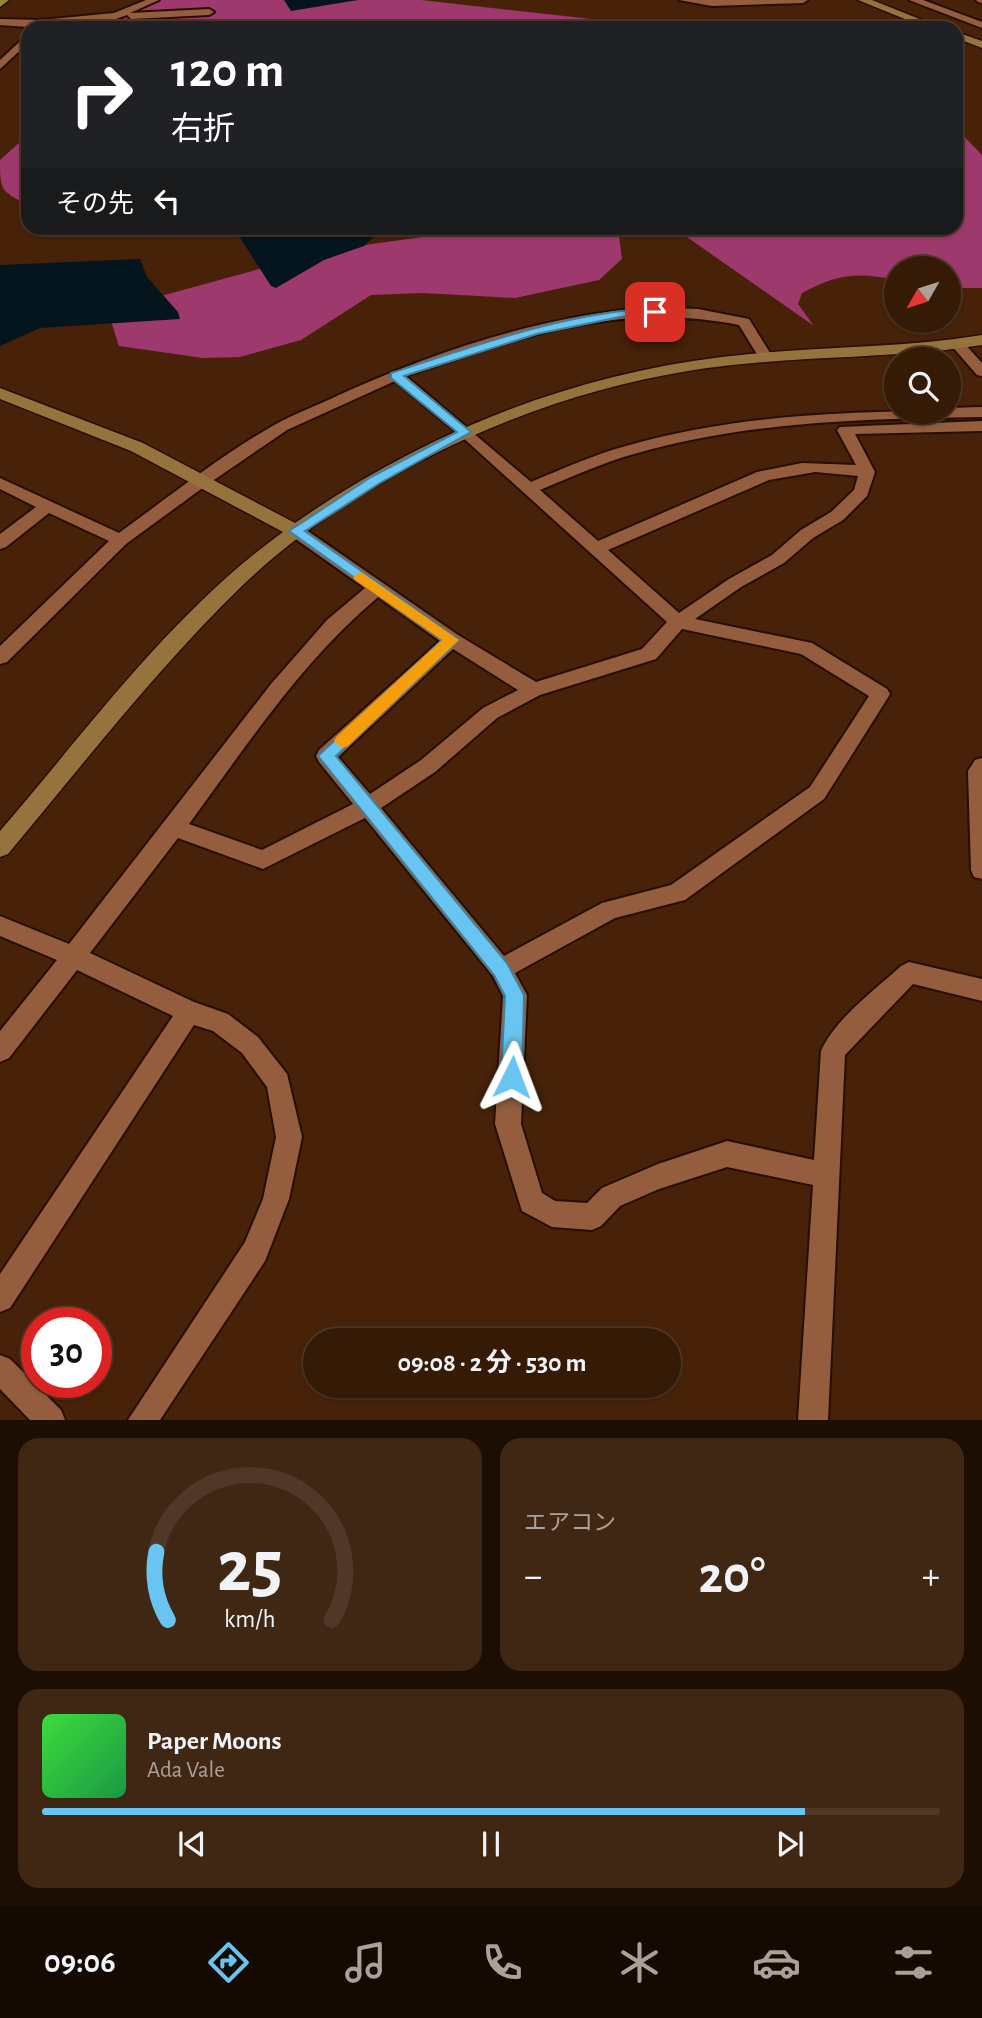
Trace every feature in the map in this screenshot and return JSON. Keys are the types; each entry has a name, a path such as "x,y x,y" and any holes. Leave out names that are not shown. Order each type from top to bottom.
{"main road":[{"path":"0,4 4,0"}],"street":[{"path":"684,0 712,3 803,0"},
{"path":"863,0 918,21"},
{"path":"914,0 982,25"},
{"path":"128,1 153,1"},
{"path":"116,16 153,1"},
{"path":"78,21 116,16 209,12"},
{"path":"0,22 21,24"},
{"path":"963,38 982,45"},
{"path":"0,66 21,44"},
{"path":"0,657 120,540 202,480 282,427 396,375 535,331 620,313 692,313 744,322 765,356"},
{"path":"0,847 176,643 240,577 296,531 375,480 465,432 532,407 636,377 687,366 765,356 932,349 982,340"},
{"path":"958,345 982,372"},
{"path":"396,375 465,432 678,622 806,648 880,694 817,793 677,893 610,910 501,969"},
{"path":"0,393 137,447 296,531 452,640 534,690"},
{"path":"528,489 632,449 711,431 821,416 982,412"},
{"path":"174,828 263,860 367,807 428,766 490,713 534,690 649,654 678,622 734,583 778,559 807,534 837,516 861,492 866,472 845,430 982,426"},
{"path":"596,549 763,476 791,467 824,465 866,472"},
{"path":"0,483 120,540"},
{"path":"0,543 49,505"},
{"path":"0,1050 174,828 278,689 333,625 377,588"},
{"path":"452,640 326,756 501,969 515,995 508,1124 531,1202 552,1214 592,1217 611,1197 658,1177 727,1154 826,1174"},
{"path":"982,766 978,771 982,870"},
{"path":"0,926 72,956 189,1012 220,1022 250,1045 278,1082 289,1137 276,1199 255,1251 142,1419"},
{"path":"813,1419 833,1051 860,1020 909,973 982,990"},
{"path":"0,1298 189,1012"},
{"path":"0,1369 51,1419"}],"shaded area":[{"path":"148,0 421,0 610,21 90,21"},
{"path":"963,135 982,155 982,288 961,288 961,256 884,256 884,278 870,276 837,278 802,293 798,304 814,326 684,235 963,235"},
{"path":"21,141 21,201 4,189 0,160"},
{"path":"437,235 619,235 622,259 599,280 515,298 423,293 371,295 301,340 240,357 203,358 119,346 110,318 143,301 329,250"}],"water":[{"path":"284,0 358,0 291,11"},
{"path":"238,235 376,235 364,246 324,260 276,288 271,286"},
{"path":"140,259 147,277 178,312 180,319 40,328 0,346 0,265"}],"slow traffic":[{"path":"342,741 452,640 361,577"}],"route":[{"path":"512,1077 515,995 501,969 326,756 452,640 296,531 375,480 465,432 396,375 474,348 535,331 620,313 655,312"}]}
